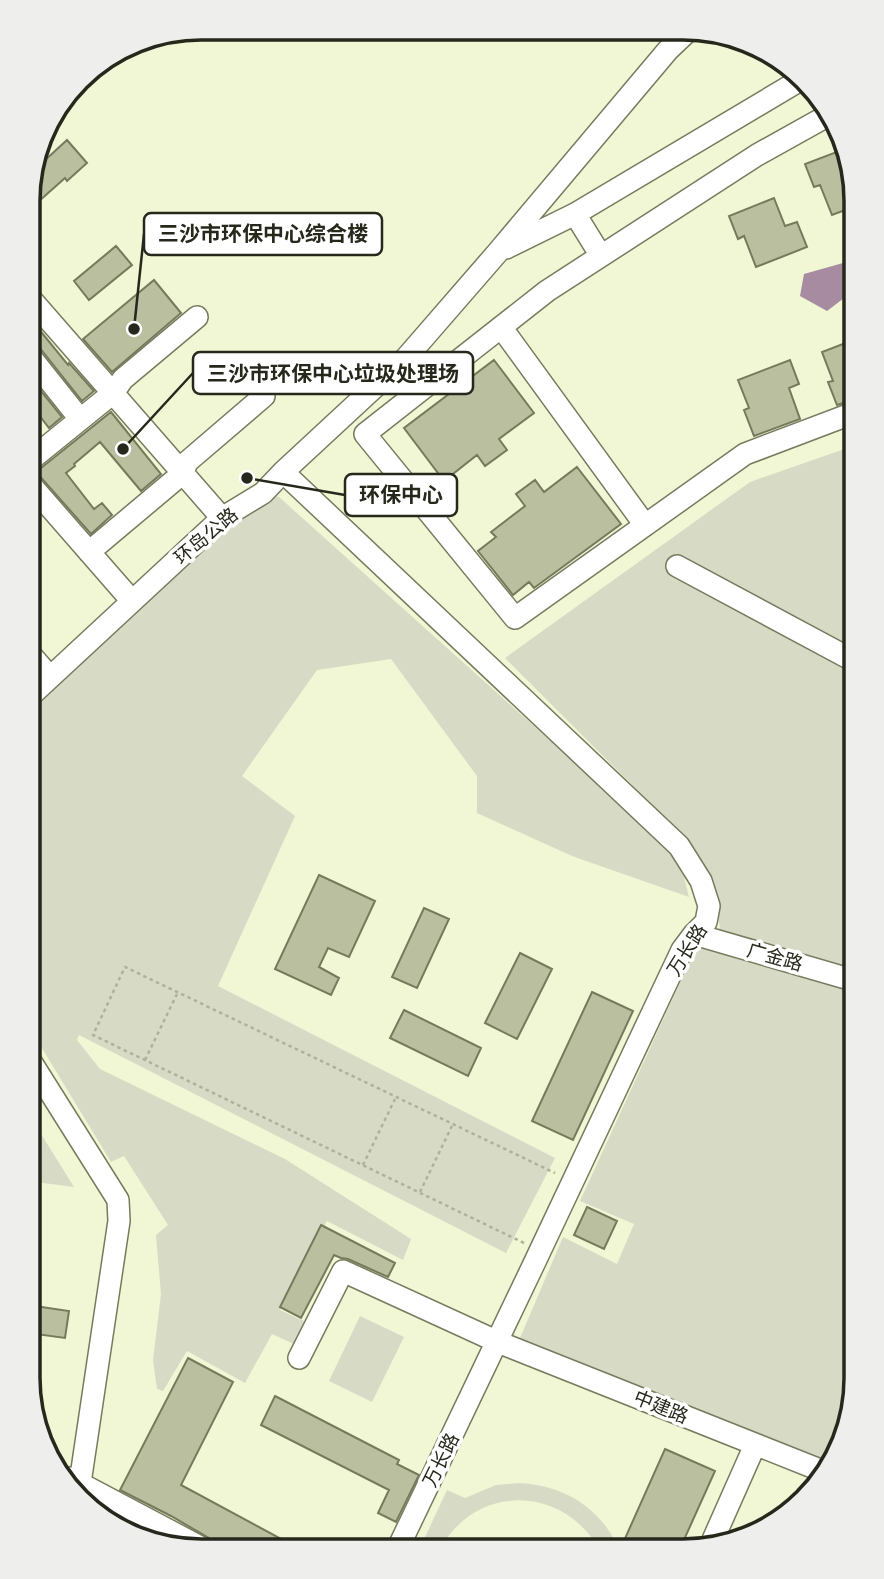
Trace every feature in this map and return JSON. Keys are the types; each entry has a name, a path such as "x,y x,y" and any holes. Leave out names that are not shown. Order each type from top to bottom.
{"street":[{"name":"环岛公路","path":"40,687 222,518 263,493 406,358 679,40"},
{"path":"498,252 575,214 793,84"},
{"path":"821,119 757,155 547,291 365,434 515,618 745,454 844,417"},
{"path":"575,214 601,256"},
{"path":"40,310 222,518"},
{"path":"40,452 113,393 123,379 197,317"},
{"path":"501,327 645,525"},
{"path":"40,369 80,419"},
{"path":"89,552 183,473 187,462 264,396"},
{"name":"万长路","path":"283,472 679,846 701,881 709,906 706,922 682,950 498,1342 401,1539"},
{"path":"40,496 132,601"},
{"path":"677,566 844,655"},
{"path":"40,666 50,677"},
{"name":"广金路","path":"694,934 843,977"},
{"path":"40,1076 118,1200 119,1221 74,1478"},
{"name":"中建路","path":"299,1359 343,1271 498,1342 816,1468"},
{"path":"715,1536 755,1445"},
{"path":"79,1482 182,1537"}],"path":[{"path":"540,1250 93,1035 125,967 572,1181"},
{"path":"145,1060 178,993"},
{"path":"363,1165 396,1098"},
{"path":"420,1192 452,1125"}],"green space":[{"path":"844,449 843,1389 835,1430 822,1458 520,1338 563,1237 617,1264 634,1224 580,1201 695,950 720,928 713,888 683,836 505,658 750,482"},
{"path":"263,493 279,497 664,843 684,877 689,897 572,856 477,813 477,776 391,659 317,670 242,776 295,816 218,986 555,1158 506,1253 79,1035 77,1040 100,1069 285,1159 411,1239 403,1260 327,1221 280,1310 308,1323 296,1345 272,1334 245,1383 187,1351 163,1391 157,1389 153,1360 161,1294 156,1235 168,1225 124,1156 111,1162 40,1045 40,703"},
{"path":"40,1132 74,1187 40,1183"},
{"path":"360,1316 404,1337 372,1402 329,1381"},
{"path":"519,1483 563,1493 576,1499 599,1518 614,1539 592,1539 580,1525 561,1511 540,1503 518,1500 496,1503 476,1512 457,1526 447,1539 424,1539 447,1490 465,1498 496,1485"},
{"path":"103,1506 150,1530 139,1527"}],"shaded area":[{"path":"844,260 844,298 827,311 800,296 804,274 843,263"}],"building":[{"path":"67,140 87,163 40,200 42,180 46,159"},
{"path":"836,152 842,180 844,211 832,215 820,185 814,187 805,164"},
{"path":"774,198 785,226 797,222 807,247 756,267 744,236 738,239 729,216"},
{"path":"116,246 132,265 89,300 74,281"},
{"path":"154,280 181,313 112,372 83,339"},
{"path":"40,331 94,391 82,401 40,348"},
{"path":"844,344 844,403 837,405 828,382 833,381 822,352"},
{"path":"494,360 534,413 499,439 507,450 485,466 477,455 444,481 404,428"},
{"path":"790,360 799,384 789,388 800,419 754,436 744,410 749,408 738,380"},
{"path":"40,390 62,417 49,428 40,416"},
{"path":"111,412 161,474 141,491 100,442 74,464 66,473 94,509 102,503 112,515 91,534 40,477 40,469"},
{"path":"577,467 621,524 534,588 529,582 513,595 478,551 496,537 491,532 525,506 516,494 535,480 544,492"},
{"path":"319,875 375,901 349,957 328,948 319,967 339,978 331,995 275,969"},
{"path":"424,908 449,919 417,988 392,977"},
{"path":"520,953 552,969 517,1039 485,1023"},
{"path":"592,992 633,1011 573,1140 532,1121"},
{"path":"404,1010 481,1048 468,1076 390,1038"},
{"path":"587,1207 617,1221 604,1249 574,1235"},
{"path":"321,1225 395,1263 388,1277 334,1255 301,1318 280,1307"},
{"path":"40,1307 69,1311 65,1338 40,1335"},
{"path":"188,1358 233,1382 181,1485 281,1539 211,1539 120,1490"},
{"path":"275,1396 399,1460 397,1464 419,1475 396,1522 378,1513 389,1490 261,1425"},
{"path":"665,1449 715,1471 684,1539 625,1539"}],"place":[{"name":"三沙市环保中心综合楼","path":"134,329"},
{"name":"三沙市环保中心垃圾处理场","path":"123,449"},
{"name":"环保中心","path":"247,478"}]}
